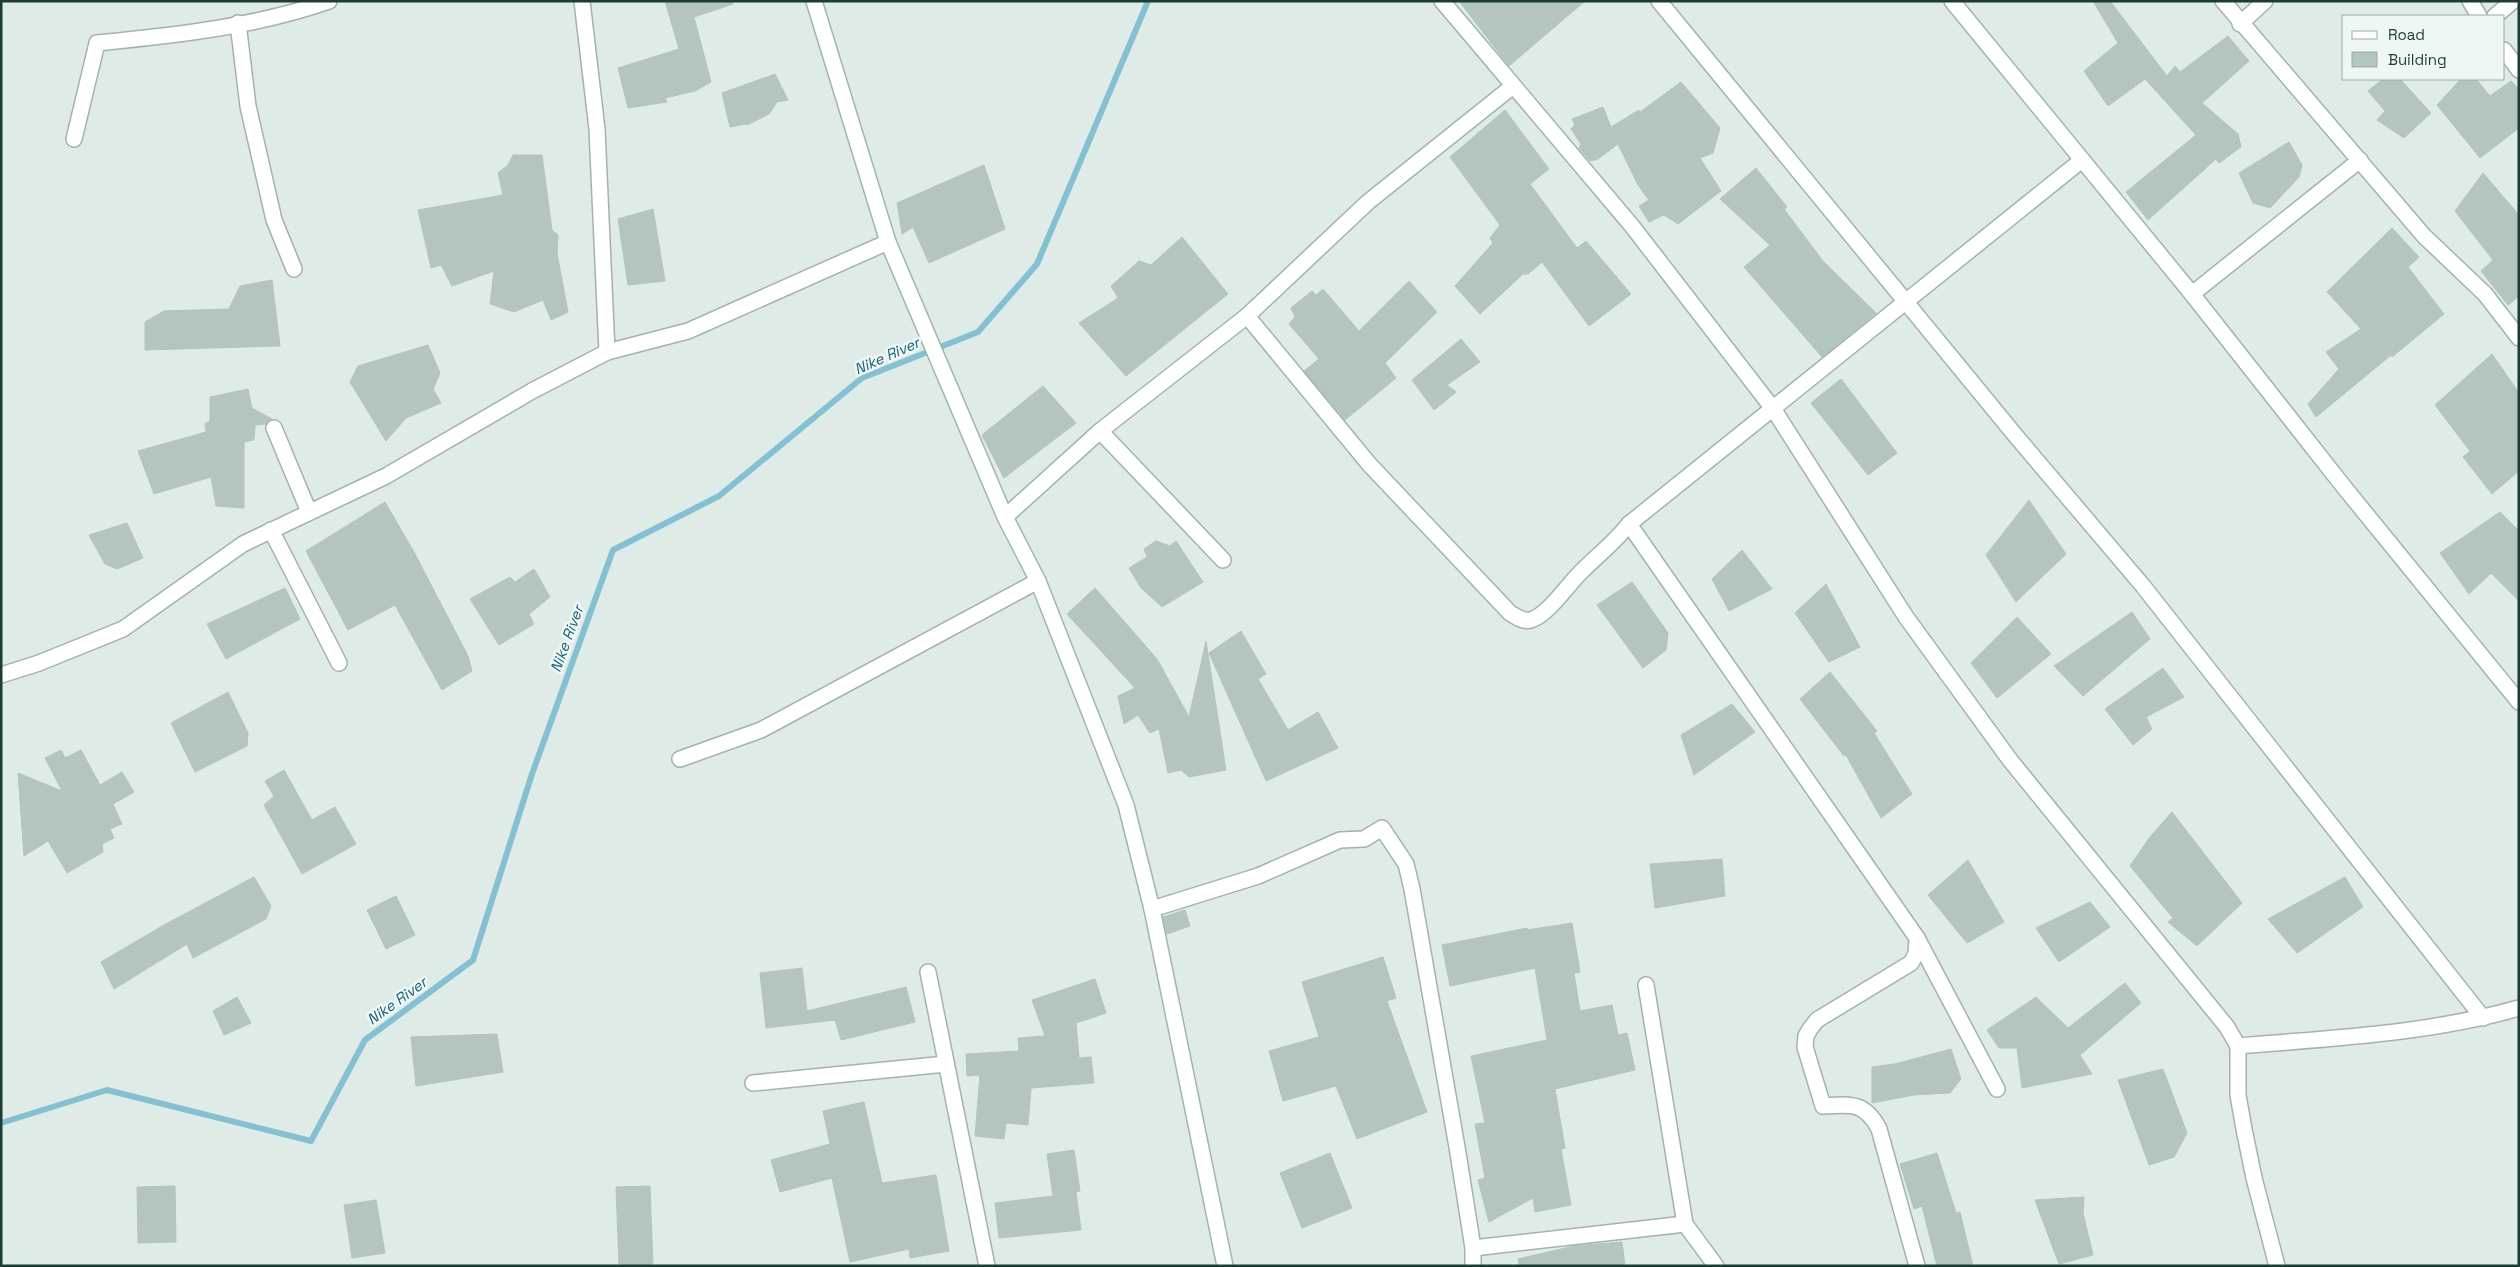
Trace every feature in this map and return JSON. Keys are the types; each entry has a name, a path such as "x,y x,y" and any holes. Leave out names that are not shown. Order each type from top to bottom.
{"street":[{"path":"74,139 97,44 196,32 305,5 329,1"},
{"path":"582,1 597,129 607,352"},
{"path":"814,1 888,242 1005,517 1038,581 1126,805 1152,909 1225,1266"},
{"path":"1442,1 1632,226 1774,410 1906,617 2004,752 2228,1027 2238,1046 2238,1095 2244,1129 2254,1178 2277,1266"},
{"path":"1659,1 2149,594 2483,1018"},
{"path":"1952,1 2192,294 2344,487 2519,702"},
{"path":"2223,1 2240,24 2424,236 2486,294 2519,338"},
{"path":"2240,24 2265,1"},
{"path":"2470,1 2478,15"},
{"path":"2496,15 2513,1"},
{"path":"238,23 248,106 274,220 294,269"},
{"path":"2505,51 2519,70"},
{"path":"1005,517 1100,431 1247,316 1368,202 1513,86"},
{"path":"1247,316 1369,464 1510,613 1519,619 1531,620 1538,616 1582,570 1616,540 1629,524 1743,432 1774,410 2082,160"},
{"path":"2192,294 2360,160"},
{"path":"1,675 39,663 123,629 243,544 386,476 532,391 607,352 688,331 888,242"},
{"path":"274,428 309,512"},
{"path":"1100,431 1223,560"},
{"path":"1629,524 1917,938 1997,1089"},
{"path":"271,530 340,663"},
{"path":"680,759 761,730 1038,581"},
{"path":"1152,909 1258,876 1340,840 1364,839 1382,828 1406,864 1412,889 1472,1248 1473,1266"},
{"path":"1917,938 1916,954 1911,963 1818,1020 1806,1036 1805,1047 1823,1106 1846,1104 1863,1109 1872,1115 1917,1266"},
{"path":"928,972 987,1266"},
{"path":"1646,985 1685,1224 1716,1266"},
{"path":"2238,1046 2380,1034 2483,1018 2519,1008"},
{"path":"753,1083 946,1064"},
{"path":"1472,1248 1685,1224"}],"building":[{"path":"665,1 732,1 733,4 694,17 711,82 695,91 665,98 667,102 628,108 618,68 679,49"},
{"path":"1459,1 1585,1 1509,66"},
{"path":"2093,1 2110,1 2167,76 2175,66 2180,72 2228,36 2249,61 2202,103 2238,134 2241,147 2219,163 2216,159 2148,220 2126,192 2196,135 2145,79 2108,106 2084,71 2118,43"},
{"path":"775,74 788,100 777,102 769,114 747,125 730,127 722,93"},
{"path":"2382,80 2401,80 2431,113 2404,138 2377,120 2385,111 2368,91"},
{"path":"2460,80 2477,80 2490,96 2511,81 2519,89 2519,128 2480,158 2437,105"},
{"path":"1681,82 1720,128 1713,153 1700,158 1721,191 1678,224 1664,215 1649,222 1639,206 1649,200 1638,185 1618,144 1598,159 1590,161 1579,148 1581,144 1571,129 1575,125 1572,119 1603,107 1611,127 1639,110 1640,112"},
{"path":"1505,110 1549,169 1530,184 1577,248 1586,241 1631,294 1589,326 1542,262 1528,274 1523,274 1480,314 1455,286 1493,243 1490,238 1500,225 1450,157"},
{"path":"2289,142 2302,165 2299,177 2270,208 2253,203 2239,173"},
{"path":"513,155 542,155 552,230 558,235 557,253 568,312 551,320 543,300 514,312 490,304 494,271 452,286 441,265 431,268 418,210 503,195 498,173 508,165"},
{"path":"984,165 1005,229 929,263 913,227 902,234 897,203"},
{"path":"1756,168 1787,207 1784,209 1823,261 1876,313 1822,357 1744,267 1770,245 1720,199"},
{"path":"2483,173 2519,215 2519,296 2508,305 2481,271 2493,260 2455,211"},
{"path":"653,209 665,281 628,285 618,219"},
{"path":"2392,228 2419,257 2408,267 2444,314 2316,417 2308,404 2339,369 2326,352 2361,329 2327,292"},
{"path":"1182,237 1228,294 1126,376 1079,323 1118,298 1111,286 1139,261 1151,265"},
{"path":"272,280 280,346 145,350 145,322 164,311 229,309 240,286"},
{"path":"1409,281 1437,312 1385,363 1396,378 1345,420 1304,371 1319,359 1289,324 1295,317 1291,308 1312,291 1316,295 1323,289 1359,331"},
{"path":"1461,339 1480,362 1447,385 1456,392 1434,410 1412,380"},
{"path":"428,345 440,373 433,389 441,403 406,418 386,441 350,382 358,366"},
{"path":"2492,354 2519,393 2519,471 2492,494 2463,457 2470,451 2435,405"},
{"path":"1841,379 1897,453 1868,475 1811,403"},
{"path":"1043,386 1076,423 1004,478 982,435"},
{"path":"248,389 252,408 272,419 266,424 255,425 254,440 244,442 244,508 216,506 211,477 154,494 138,451 206,432 205,424 210,421 210,397"},
{"path":"2029,500 2066,554 2016,602 1986,555"},
{"path":"385,502 414,552 468,656 472,671 442,690 395,605 348,630 306,551"},
{"path":"2500,512 2519,531 2519,601 2491,573 2469,594 2440,553"},
{"path":"127,523 143,558 117,569 105,564 89,535"},
{"path":"1156,541 1170,546 1176,541 1203,582 1162,607 1141,588 1129,568 1147,557 1144,549"},
{"path":"1742,550 1772,589 1729,611 1712,579"},
{"path":"534,569 550,597 529,614 534,624 499,645 470,599 510,577 515,582"},
{"path":"1632,582 1668,633 1666,650 1643,668 1597,605"},
{"path":"1826,584 1860,647 1829,662 1795,613"},
{"path":"285,588 300,619 226,659 207,624"},
{"path":"1095,588 1157,659 1189,717 1206,641 1226,770 1189,777 1181,770 1168,773 1159,729 1150,733 1138,715 1124,724 1118,696 1135,688 1067,614"},
{"path":"2132,612 2150,639 2083,696 2054,666"},
{"path":"2017,617 2051,654 1997,698 1971,663"},
{"path":"1241,631 1266,674 1258,679 1288,730 1318,712 1338,748 1266,781 1209,653"},
{"path":"2163,668 2184,697 2146,717 2152,729 2133,745 2105,709"},
{"path":"1830,672 1877,731 1874,733 1912,794 1881,818 1846,755 1844,756 1800,699"},
{"path":"228,692 248,733 247,746 195,772 171,723"},
{"path":"1732,704 1755,732 1694,775 1681,735"},
{"path":"61,750 65,758 81,750 100,785 122,772 134,792 113,804 122,824 110,829 114,838 102,844 103,852 67,873 48,841 24,856 18,773 62,791 45,758"},
{"path":"284,770 312,820 335,807 356,844 302,874 264,805 274,796 265,781"},
{"path":"2172,812 2242,903 2197,946 2168,922 2173,918 2130,866 2150,837"},
{"path":"1722,859 1725,896 1655,908 1650,864"},
{"path":"1968,860 2004,922 1967,943 1928,895"},
{"path":"254,877 271,906 266,919 193,958 187,944 114,989 101,962 164,925"},
{"path":"2345,877 2363,907 2297,953 2268,919"},
{"path":"396,896 415,935 386,949 367,910"},
{"path":"2090,902 2110,927 2059,962 2036,928"},
{"path":"1185,910 1190,926 1167,934 1163,917"},
{"path":"1572,923 1580,972 1574,973 1580,1011 1612,1005 1618,1035 1627,1033 1635,1070 1555,1089 1565,1148 1561,1149 1571,1205 1535,1212 1533,1198 1489,1222 1478,1180 1485,1178 1475,1124 1485,1123 1471,1056 1547,1040 1535,968 1450,986 1442,945 1527,928 1527,930"},
{"path":"1383,957 1396,998 1387,1001 1427,1112 1357,1139 1336,1086 1283,1101 1269,1051 1319,1037 1302,982"},
{"path":"802,968 807,1011 906,987 915,1022 841,1040 835,1020 766,1028 760,973"},
{"path":"1095,979 1106,1013 1076,1023 1079,1058 1091,1057 1094,1083 1031,1088 1028,1125 1006,1123 1004,1139 975,1136 980,1075 967,1076 966,1054 1019,1051 1018,1038 1045,1036 1032,1000"},
{"path":"2125,983 2141,1003 2080,1055 2092,1074 2022,1088 2017,1048 1999,1048 1987,1030 2036,997 2068,1028"},
{"path":"237,997 251,1023 224,1035 213,1011"},
{"path":"497,1034 503,1072 416,1086 411,1037"},
{"path":"1951,1049 1961,1079 1950,1093 1914,1095 1872,1103 1872,1067 1895,1064"},
{"path":"2163,1069 2187,1133 2174,1157 2149,1165 2118,1080"},
{"path":"864,1102 882,1183 936,1175 949,1251 910,1258 909,1249 850,1262 832,1178 780,1192 771,1160 830,1144 823,1111"},
{"path":"1074,1150 1080,1191 1076,1192 1081,1230 999,1238 995,1203 1053,1196 1047,1154"},
{"path":"1330,1153 1352,1208 1302,1228 1280,1173"},
{"path":"1937,1153 1956,1213 1960,1212 1973,1266 1937,1266 1922,1206 1914,1209 1900,1164"},
{"path":"175,1186 176,1242 138,1243 137,1187"},
{"path":"650,1186 653,1266 619,1266 616,1187"},
{"path":"2084,1197 2083,1213 2093,1255 2059,1264 2035,1200"},
{"path":"376,1200 385,1253 352,1258 344,1205"},
{"path":"1622,1242 1625,1266 1519,1266 1518,1259 1574,1246"}],"waterway":[{"name":"Nike River","path":"1,1123 107,1090 311,1141 365,1040 473,960 532,774 613,550 719,496 862,378 978,332 1037,264 1148,1"}]}
